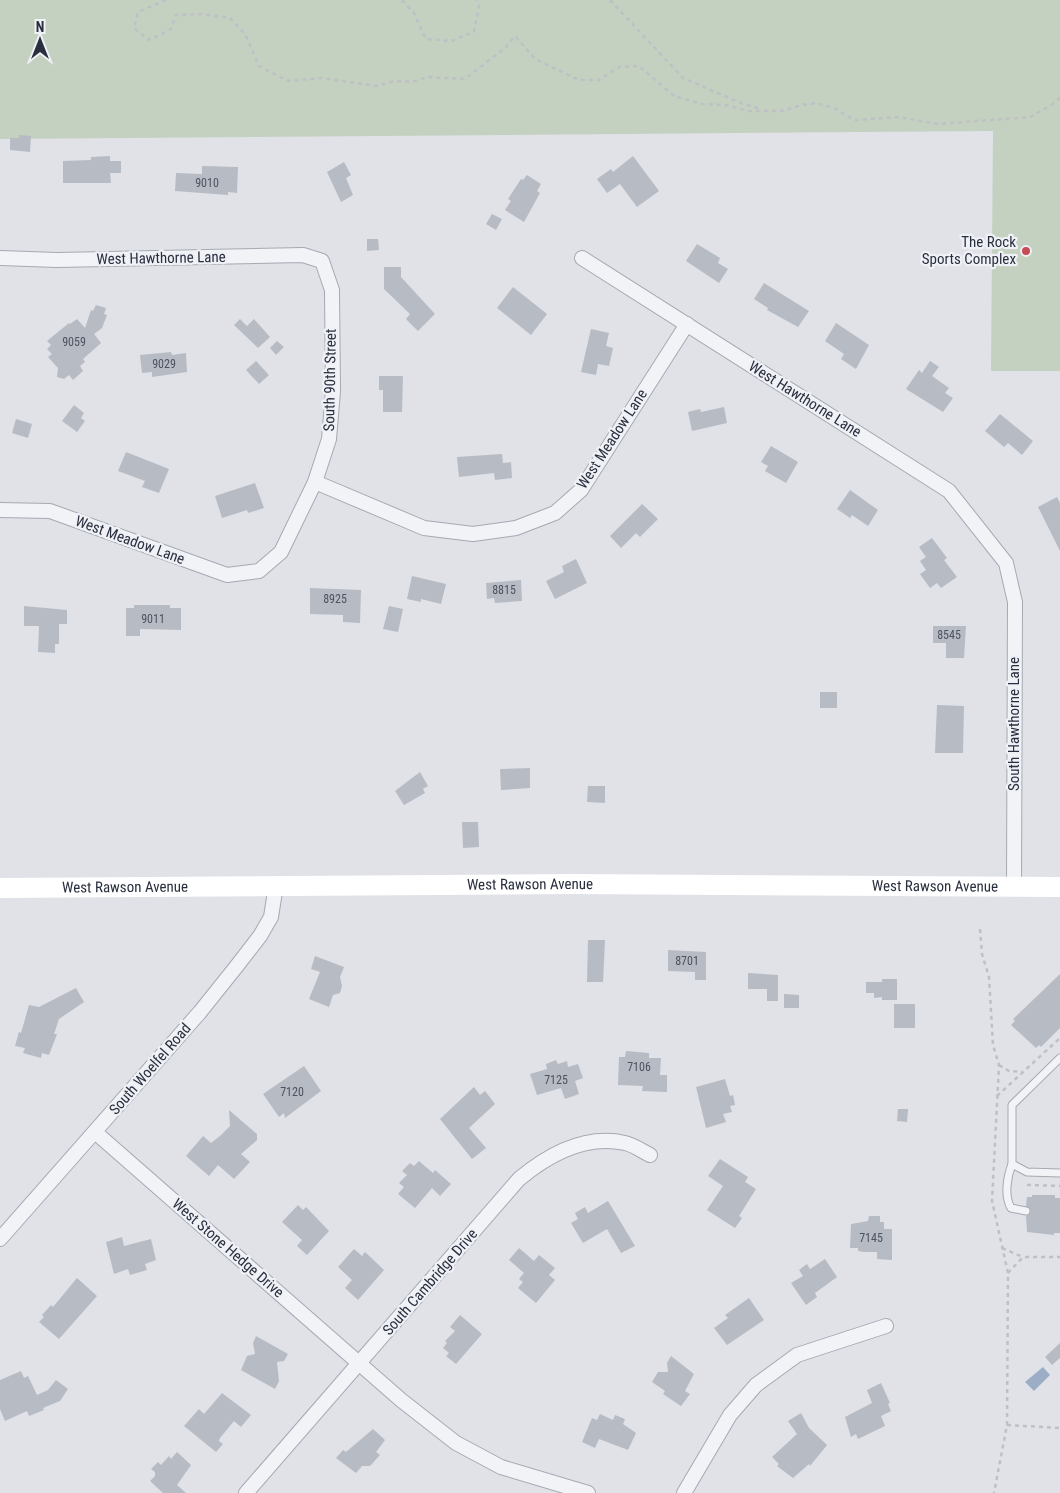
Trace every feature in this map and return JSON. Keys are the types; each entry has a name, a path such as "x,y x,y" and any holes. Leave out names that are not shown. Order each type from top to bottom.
{"main road":[{"name":"West Rawson Avenue","path":"0,888 276,885 1060,887"}],"street":[{"name":"West Hawthorne Lane","path":"0,258 57,260 303,255 322,261"},
{"name":"West Hawthorne Lane","path":"582,258 949,491 1006,563"},
{"name":"South 90th Street","path":"259,571 280,552 316,482 329,439 333,392 332,290 322,261"},
{"name":"West Meadow Lane","path":"316,482 424,528 473,534 516,528 555,514 581,490 687,324"},
{"name":"West Meadow Lane","path":"0,510 50,511 228,575 259,571"},
{"name":"South Hawthorne Lane","path":"1006,563 1015,602 1014,886"},
{"name":"South Woelfel Road","path":"0,1239 200,1012 260,936 271,917 276,885"},
{"name":"West Stone Hedge Drive","path":"95,1132 360,1364 456,1443 501,1467 588,1493"},
{"name":"South Cambridge Drive","path":"246,1493 519,1179 533,1167 568,1147 599,1140 627,1143 650,1155"},
{"path":"684,1493 730,1415 756,1385 797,1355 886,1326"}],"lane":[{"path":"1026,1211 1011,1208 1008,1202 1008,1174 1012,1164 1012,1105 1060,1058"},
{"path":"1012,1164 1027,1172 1060,1173"}],"path":[{"path":"166,0 138,12 134,28 149,40 171,30 176,14 203,14 230,18 244,34 259,66 288,80 322,78 376,86 395,81 412,82 428,77 465,79 506,47 515,36 534,59 579,80 599,80 619,67 639,66 674,96 701,104 726,105 748,111 763,109"},
{"path":"402,0 414,13 426,39 451,41 474,32 479,6 476,0"},
{"path":"610,0 683,78 741,103 763,109 782,111 801,105 817,103 834,108 854,120 898,117 938,124 1030,117 1060,98"},
{"path":"980,929 982,954 989,976 993,1045 999,1065 992,1201 1008,1273 1006,1425 994,1493"},
{"path":"997,1096 1060,1038"},
{"path":"1044,1053 1047,1057"},
{"path":"999,1065 1009,1071 1023,1072"},
{"path":"1027,1185 1060,1186"},
{"path":"1002,1248 1023,1257 1060,1257"},
{"path":"1008,1273 1023,1257"},
{"path":"1006,1425 1060,1428"}],"green space":[{"path":"0,0 1060,0 1060,371 991,371 993,131 0,139"}],"water":[{"path":"1043,1367 1050,1375 1034,1391 1025,1382"}],"building":[{"path":"19,135 31,136 30,152 10,150 10,138 19,138"},
{"path":"110,156 110,161 121,161 121,173 110,173 111,183 63,183 63,161 91,160 91,157"},
{"path":"633,156 659,191 637,207 620,184 607,193 597,179 611,169 613,172"},
{"path":"344,162 351,175 346,178 353,195 341,202 327,172"},
{"path":"202,166 238,167 237,193 228,192 228,195 175,191 176,173 202,174"},
{"path":"527,175 541,184 537,191 540,193 524,222 505,210 511,201 508,199 521,179 523,180"},
{"path":"492,214 502,219 496,230 486,224"},
{"path":"367,239 378,239 379,250 367,251"},
{"path":"697,244 720,258 718,263 728,269 719,283 686,261"},
{"path":"384,267 401,267 401,277 435,314 418,331 406,319 410,314 384,289"},
{"path":"764,283 809,311 798,327 767,310 768,308 754,299"},
{"path":"513,287 547,314 531,335 497,308"},
{"path":"96,305 106,308 104,314 107,315 102,328 94,334 101,343 83,359 85,362 80,366 83,371 73,380 69,375 64,379 57,377 58,368 48,357 52,354 47,349 51,345 47,341 69,323 77,319 85,328 91,310 93,311"},
{"path":"240,319 247,326 254,319 270,337 258,348 234,325"},
{"path":"836,323 869,345 856,369 841,359 844,354 825,341"},
{"path":"591,329 609,333 606,346 613,348 609,366 598,364 596,375 581,372"},
{"path":"277,341 284,347 276,355 270,348"},
{"path":"171,352 172,355 186,353 187,372 152,377 152,372 142,373 140,355"},
{"path":"256,361 269,375 259,384 246,370"},
{"path":"930,361 939,367 932,376 949,388 945,393 953,398 943,412 906,389 919,370 922,373"},
{"path":"379,376 403,376 402,412 383,412 383,390 379,390"},
{"path":"74,405 84,413 81,418 85,421 77,432 62,421"},
{"path":"724,407 727,423 692,431 688,412 700,409 701,412"},
{"path":"1000,414 1033,441 1022,455 1008,443 1004,447 985,431"},
{"path":"16,419 32,424 28,438 12,433"},
{"path":"771,446 798,462 786,483 765,471 768,466 761,462"},
{"path":"126,452 169,469 159,493 142,487 145,481 118,471"},
{"path":"502,454 503,463 511,462 512,478 495,480 494,473 459,477 457,457"},
{"path":"255,483 264,508 248,513 247,510 222,518 215,496"},
{"path":"850,490 878,510 868,526 852,515 850,518 837,509"},
{"path":"1057,497 1060,503 1060,551 1038,507"},
{"path":"642,504 658,519 640,537 636,533 621,548 610,536"},
{"path":"932,538 947,558 944,560 957,577 941,588 937,583 930,588 920,574 926,570 920,561 926,557 919,547"},
{"path":"576,559 587,583 555,599 546,581 564,572 562,566"},
{"path":"412,576 446,584 441,604 421,599 421,602 407,599"},
{"path":"521,580 522,601 495,603 494,598 487,599 486,583"},
{"path":"310,588 361,590 360,623 343,622 343,615 310,614"},
{"path":"134,605 170,605 170,608 181,608 181,630 140,629 140,636 126,636 126,608 134,608"},
{"path":"24,606 67,610 67,624 59,624 59,644 55,644 55,653 38,652 39,626 24,626"},
{"path":"389,606 403,609 398,632 383,629"},
{"path":"933,626 966,626 964,658 946,658 946,643 933,643"},
{"path":"820,692 837,692 837,708 820,708"},
{"path":"937,705 964,706 963,753 935,753"},
{"path":"530,768 530,788 501,790 500,769"},
{"path":"420,772 428,786 423,789 425,793 404,805 395,791"},
{"path":"588,786 605,786 605,803 587,802"},
{"path":"462,822 478,822 479,847 463,848"},
{"path":"588,940 605,940 603,982 587,982"},
{"path":"668,950 706,952 706,980 695,980 695,972 668,971"},
{"path":"315,956 344,967 340,977 342,986 340,993 333,995 329,1007 309,999 320,972 311,969"},
{"path":"748,973 778,975 778,1001 767,1001 767,989 748,989"},
{"path":"1060,974 1060,1028 1041,1047 1039,1045 1036,1048 1011,1025 1015,1021 1013,1019"},
{"path":"882,979 897,979 897,1000 882,1000 882,997 874,998 874,993 866,993 866,982 882,982"},
{"path":"76,988 84,1002 59,1019 54,1034 57,1034 49,1055 42,1053 41,1058 23,1053 25,1048 15,1046 29,1005 39,1007"},
{"path":"784,994 799,995 799,1008 784,1008"},
{"path":"894,1004 915,1004 915,1028 894,1028"},
{"path":"626,1051 649,1053 649,1058 661,1058 660,1075 667,1075 667,1092 642,1091 643,1086 618,1085 619,1057 625,1057"},
{"path":"556,1060 558,1064 567,1061 568,1067 578,1064 583,1078 575,1081 579,1094 565,1099 561,1088 537,1095 530,1074 547,1069 546,1064"},
{"path":"304,1066 321,1091 285,1118 284,1113 279,1117 263,1094"},
{"path":"725,1079 730,1096 733,1095 735,1105 730,1106 732,1112 723,1114 726,1122 706,1128 696,1087"},
{"path":"474,1087 480,1095 485,1091 495,1104 469,1128 486,1148 472,1159 440,1119"},
{"path":"898,1109 908,1109 907,1122 897,1121"},
{"path":"229,1110 257,1134 257,1140 241,1154 250,1162 234,1179 218,1165 209,1176 186,1156 203,1136 211,1143 230,1126"},
{"path":"720,1159 748,1177 745,1182 756,1189 739,1216 742,1218 735,1228 707,1210 723,1186 708,1176"},
{"path":"419,1161 433,1173 435,1170 451,1184 440,1196 432,1188 415,1208 398,1194 404,1187 399,1183 407,1175 402,1171 410,1163 414,1166"},
{"path":"1032,1195 1055,1195 1055,1198 1060,1198 1060,1233 1054,1233 1054,1235 1027,1232 1026,1216 1031,1212 1026,1206 1027,1197 1032,1197"},
{"path":"608,1201 635,1246 621,1253 607,1229 583,1243 571,1223 578,1219 575,1213 585,1207 588,1213"},
{"path":"298,1205 303,1210 306,1207 329,1231 307,1255 297,1246 302,1240 282,1222"},
{"path":"869,1216 880,1216 880,1222 884,1222 884,1229 892,1229 892,1260 877,1259 877,1252 864,1252 858,1251 858,1248 850,1248 851,1224 868,1221"},
{"path":"122,1237 124,1246 151,1239 156,1260 145,1264 147,1270 130,1275 128,1269 114,1274 106,1242"},
{"path":"519,1248 534,1261 539,1255 555,1268 549,1275 555,1280 536,1303 518,1288 523,1282 519,1279 524,1273 509,1260"},
{"path":"354,1249 362,1256 365,1252 384,1270 358,1300 345,1288 352,1280 338,1267"},
{"path":"825,1259 837,1277 815,1293 817,1297 806,1305 791,1283 803,1276 799,1270 807,1264 810,1269"},
{"path":"77,1278 97,1296 59,1339 39,1322 44,1317 42,1315 51,1305 53,1307"},
{"path":"749,1298 764,1320 727,1345 714,1328 728,1318 725,1315"},
{"path":"460,1315 482,1334 456,1364 446,1356 449,1353 443,1348 447,1343 445,1341 455,1331 450,1327"},
{"path":"256,1336 288,1354 284,1361 277,1362 279,1381 275,1389 241,1370 247,1356 255,1354 253,1343"},
{"path":"1060,1343 1060,1358 1052,1365 1045,1357"},
{"path":"671,1356 694,1374 685,1391 690,1394 681,1406 663,1394 665,1391 652,1382 658,1372 668,1372 667,1363"},
{"path":"21,1371 24,1378 28,1376 37,1395 48,1390 56,1380 68,1389 60,1401 43,1408 44,1410 29,1416 27,1411 5,1421 0,1409 0,1380"},
{"path":"881,1383 890,1403 888,1404 891,1411 881,1416 885,1426 858,1439 856,1434 851,1437 845,1417 872,1403 867,1390"},
{"path":"222,1393 251,1415 241,1427 234,1421 220,1438 219,1441 223,1444 216,1452 184,1426 199,1409 204,1414"},
{"path":"801,1413 809,1428 827,1445 810,1466 809,1464 793,1478 777,1466 779,1464 772,1457 797,1434 788,1421"},
{"path":"600,1414 613,1420 615,1415 625,1419 623,1424 636,1433 628,1450 599,1439 595,1448 582,1442 592,1418 597,1420"},
{"path":"373,1429 385,1440 376,1452 380,1455 370,1466 362,1466 356,1473 336,1458 343,1450 346,1452"},
{"path":"177,1452 191,1465 177,1485 186,1493 163,1493 150,1481 155,1476 155,1472 151,1469 158,1462 161,1465 169,1456 171,1459"}],"place":[{"name":"The Rock Sports Complex","path":"1026,251"}]}
